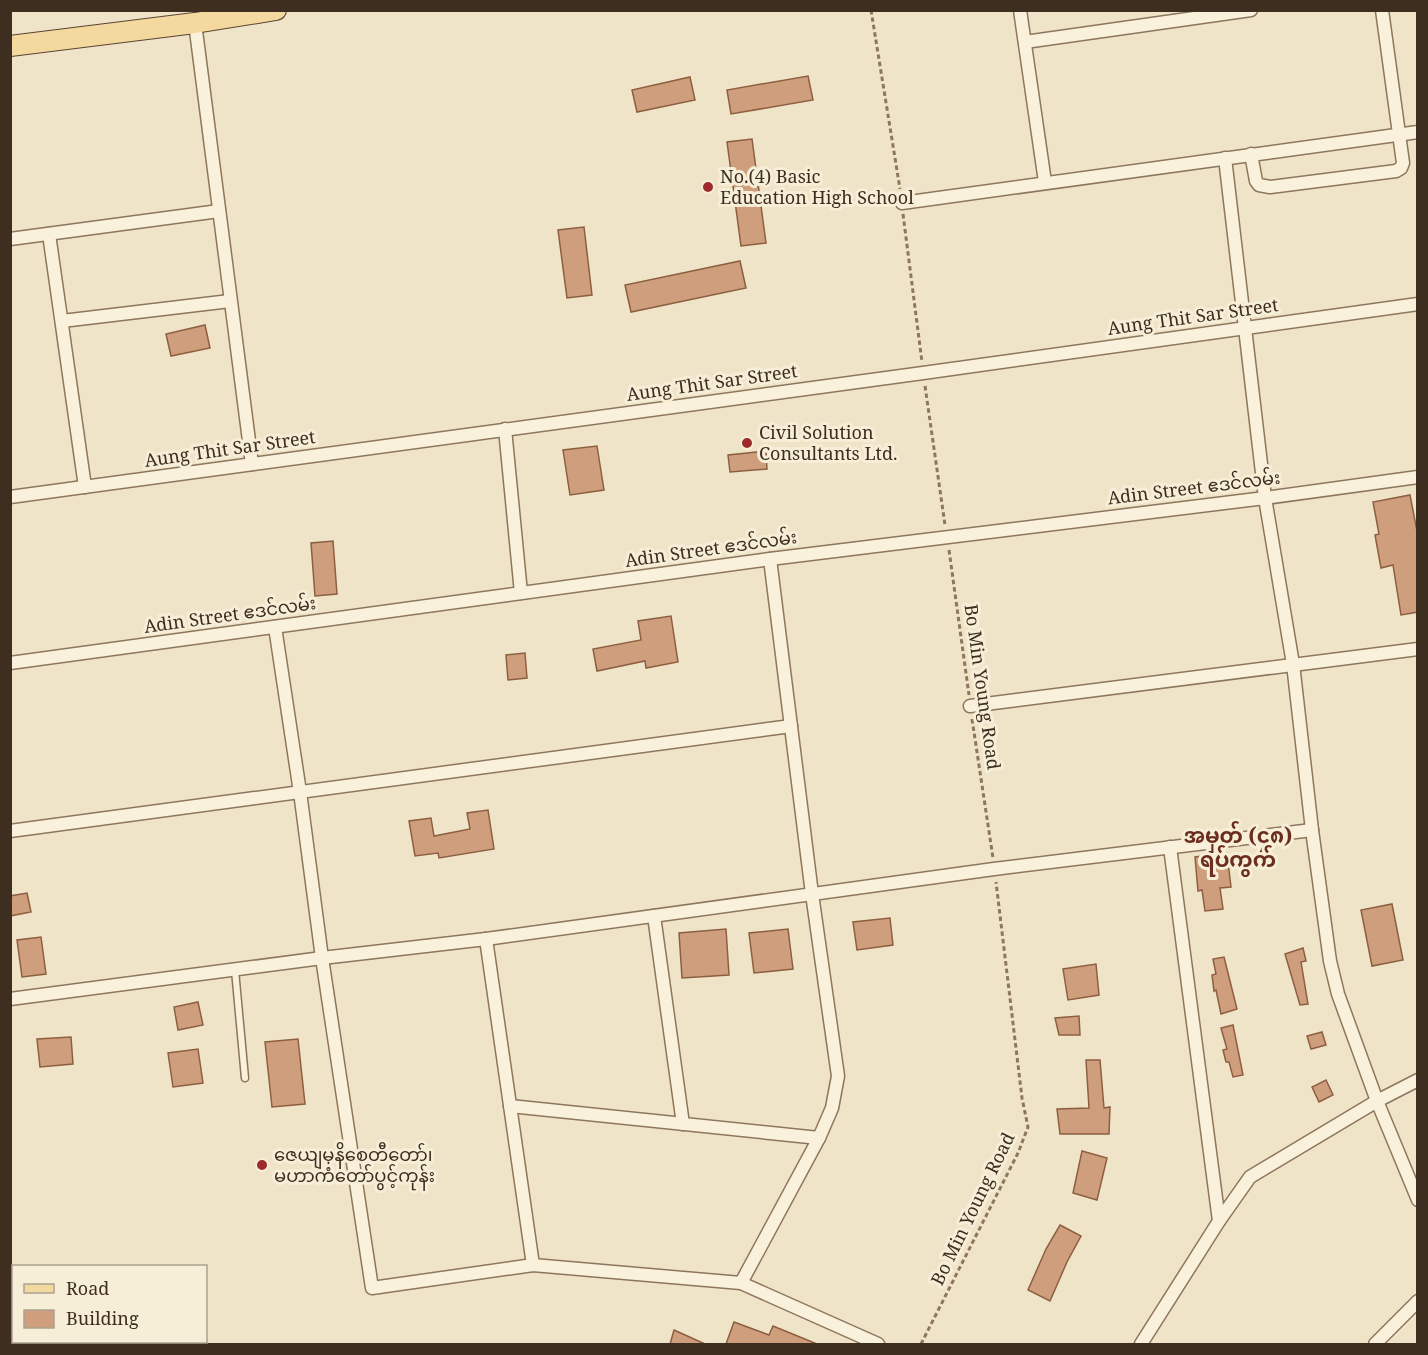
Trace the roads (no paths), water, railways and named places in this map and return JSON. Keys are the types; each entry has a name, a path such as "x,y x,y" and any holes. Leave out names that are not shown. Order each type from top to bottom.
{"main road":[{"path":"10,46 195,23 226,14 276,10"}],"street":[{"path":"1020,10 1045,182"},
{"path":"1025,42 1251,10"},
{"path":"1251,154 1256,181 1259,185 1270,187 1396,171 1401,168 1403,163 1382,10"},
{"path":"195,23 252,464"},
{"path":"902,203 1418,132"},
{"path":"1225,158 1265,498 1293,664 1330,961 1338,994 1377,1101 1418,1200"},
{"path":"10,239 219,211"},
{"path":"50,234 85,487"},
{"path":"62,321 230,301"},
{"name":"Aung Thit Sar Street","path":"10,497 1418,304"},
{"path":"505,429 521,593"},
{"name":"Adin Street ဧဒင်လမ်း","path":"10,663 770,559 1418,477"},
{"path":"741,1283 819,1138 832,1108 838,1076 812,894 770,559"},
{"path":"275,627 372,1288 533,1265 741,1283 878,1344"},
{"path":"970,706 1418,649"},
{"path":"10,831 791,726"},
{"path":"10,999 486,939 994,869 1312,830"},
{"path":"1170,847 1220,1221"},
{"path":"654,916 683,1124"},
{"path":"486,939 533,1265"},
{"path":"1141,1344 1250,1177 1377,1101 1418,1080"},
{"path":"510,1106 819,1138"},
{"path":"1375,1344 1418,1301"}],"lane":[{"path":"235,970 245,1078"}],"place":[{"name":"No.(4) Basic Education High School","path":"708,187"},
{"name":"Civil Solution Consultants Ltd.","path":"747,443"},
{"name":"ဇေယျမုနိစေတီတော်၊ မဟာကံတော်ပွင့်ကုန်း","path":"262,1165"}],"district":[{"name":"အမှတ် (၄၈) ရပ်ကွက်","path":"1238,848"}]}
